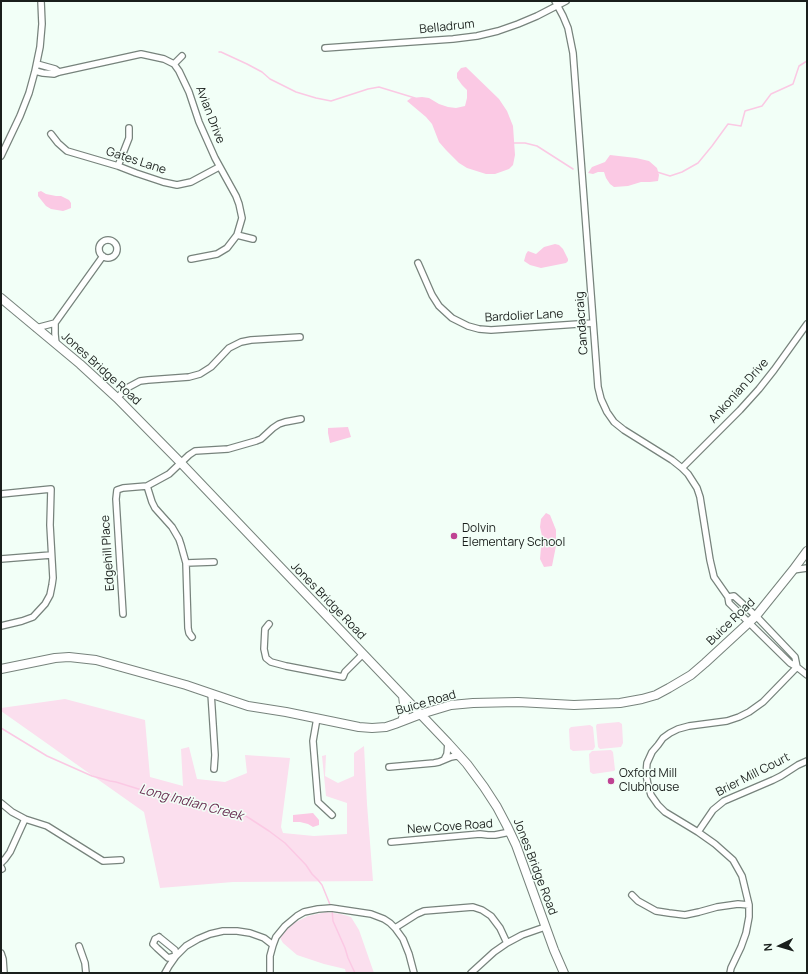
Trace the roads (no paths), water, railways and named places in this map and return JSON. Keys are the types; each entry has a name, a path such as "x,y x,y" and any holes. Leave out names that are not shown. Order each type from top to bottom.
{"main road":[{"name":"Jones Bridge Road","path":"1,298 80,364 117,398 181,463 461,757 484,787 497,807 510,832 545,927 564,973"},
{"name":"Buice Road","path":"1,669 55,658 69,657 96,660 186,685 248,706 359,727 372,728 386,727 420,714 451,706 473,703 518,702 574,705 620,704 656,695 691,675 756,616 807,551"},
{"path":"402,721 405,715 403,696"}],"street":[{"path":"1,156 29,93 37,64 42,24 41,1"},
{"name":"Belladrum","path":"325,48 477,36 518,24 538,16 557,3 566,1"},
{"name":"Candacraig","path":"557,3 568,28 574,53 593,323 598,387 601,399 614,422 624,430 672,460 682,468 693,481 700,497 714,576 728,597 729,603 790,663 807,675"},
{"path":"35,71 54,74 141,54 164,59 174,64 182,56"},
{"path":"37,64 55,69 59,72"},
{"name":"Avian Drive","path":"174,64 189,92 219,167 233,190 239,204 242,218 237,235 227,248 217,254 191,258"},
{"path":"118,166 129,138 129,128"},
{"name":"Gates Lane","path":"51,134 67,151 118,166 163,182 177,185 191,182 219,167"},
{"path":"237,235 253,239"},
{"path":"56,344 55,323 103,256"},
{"name":"Bardolier Lane","path":"418,263 432,295 439,306 452,318 468,326 491,330 593,323"},
{"path":"36,328 55,323"},
{"name":"Ankonian Drive","path":"682,468 759,389 807,324"},
{"path":"117,398 127,388 140,381 189,377 200,374 211,367 229,348 241,342 300,336"},
{"path":"192,637 188,628 186,563 179,539 172,527 155,508 147,486 169,474 189,455 196,451 228,449 256,441 278,424 301,419"},
{"name":"Edgehill Place","path":"123,614 116,498 117,490 147,486"},
{"path":"1,494 51,489 50,525 52,585 50,595 45,604 33,617 1,626"},
{"path":"1,558 51,555"},
{"path":"186,563 214,562"},
{"path":"793,570 807,568"},
{"name":"Candacraig","path":"728,597 734,596 756,616"},
{"path":"730,973 746,933 749,917 749,905 742,876 733,860 715,844 665,812 653,798 646,774 647,763 652,752 663,738 670,733 689,726 727,721 749,712 763,702 797,667 795,657 756,616"},
{"path":"269,624 265,629 264,649 266,658 271,662 343,676 345,672 363,654"},
{"path":"211,693 215,755 214,769"},
{"path":"317,718 313,741 318,802 332,815"},
{"path":"445,758 448,743"},
{"path":"389,767 434,763 445,758 456,756 461,757"},
{"name":"Brier Mill Court","path":"698,832 713,810 724,801 782,776 798,765 807,761"},
{"path":"1,803 12,812 47,826 103,861 121,860"},
{"path":"1,863 10,852 25,818"},
{"name":"New Cove Road","path":"391,842 480,834 495,835 510,832"},
{"path":"632,895 638,901 656,911 685,915 717,907 738,904 749,905"},
{"path":"395,928 416,914 424,911 473,907 482,910 491,916 500,928 507,943"},
{"path":"270,973 270,956 273,944 280,931 290,920 304,912 318,908 331,908 371,914 384,919 395,928 403,939 414,973"},
{"path":"471,973 494,952 507,943 522,935 545,927"},
{"path":"165,973 176,956 186,946 210,934 223,931 250,933 264,938 273,944"},
{"path":"79,946 85,963 86,973"},
{"path":"1,952 4,973"}],"waterway":[{"path":"219,52 247,64 262,72 270,79 296,92 316,98 331,101 379,87 415,98"},
{"path":"657,172 670,176 682,172 698,163 728,124 741,126 745,111 762,106 771,94 793,84 799,66 807,61"},
{"path":"514,143 525,143 537,146 573,169"},
{"name":"Long Indian Creek","path":"1,728 47,756 92,776 145,791 242,814 285,843 306,865 322,885 331,907"},
{"name":"Long Indian Creek","path":"332,910 333,921 355,973"}],"place":[{"name":"Dolvin Elementary School","path":"454,536"},
{"name":"Oxford Mill Clubhouse","path":"611,781"}]}
